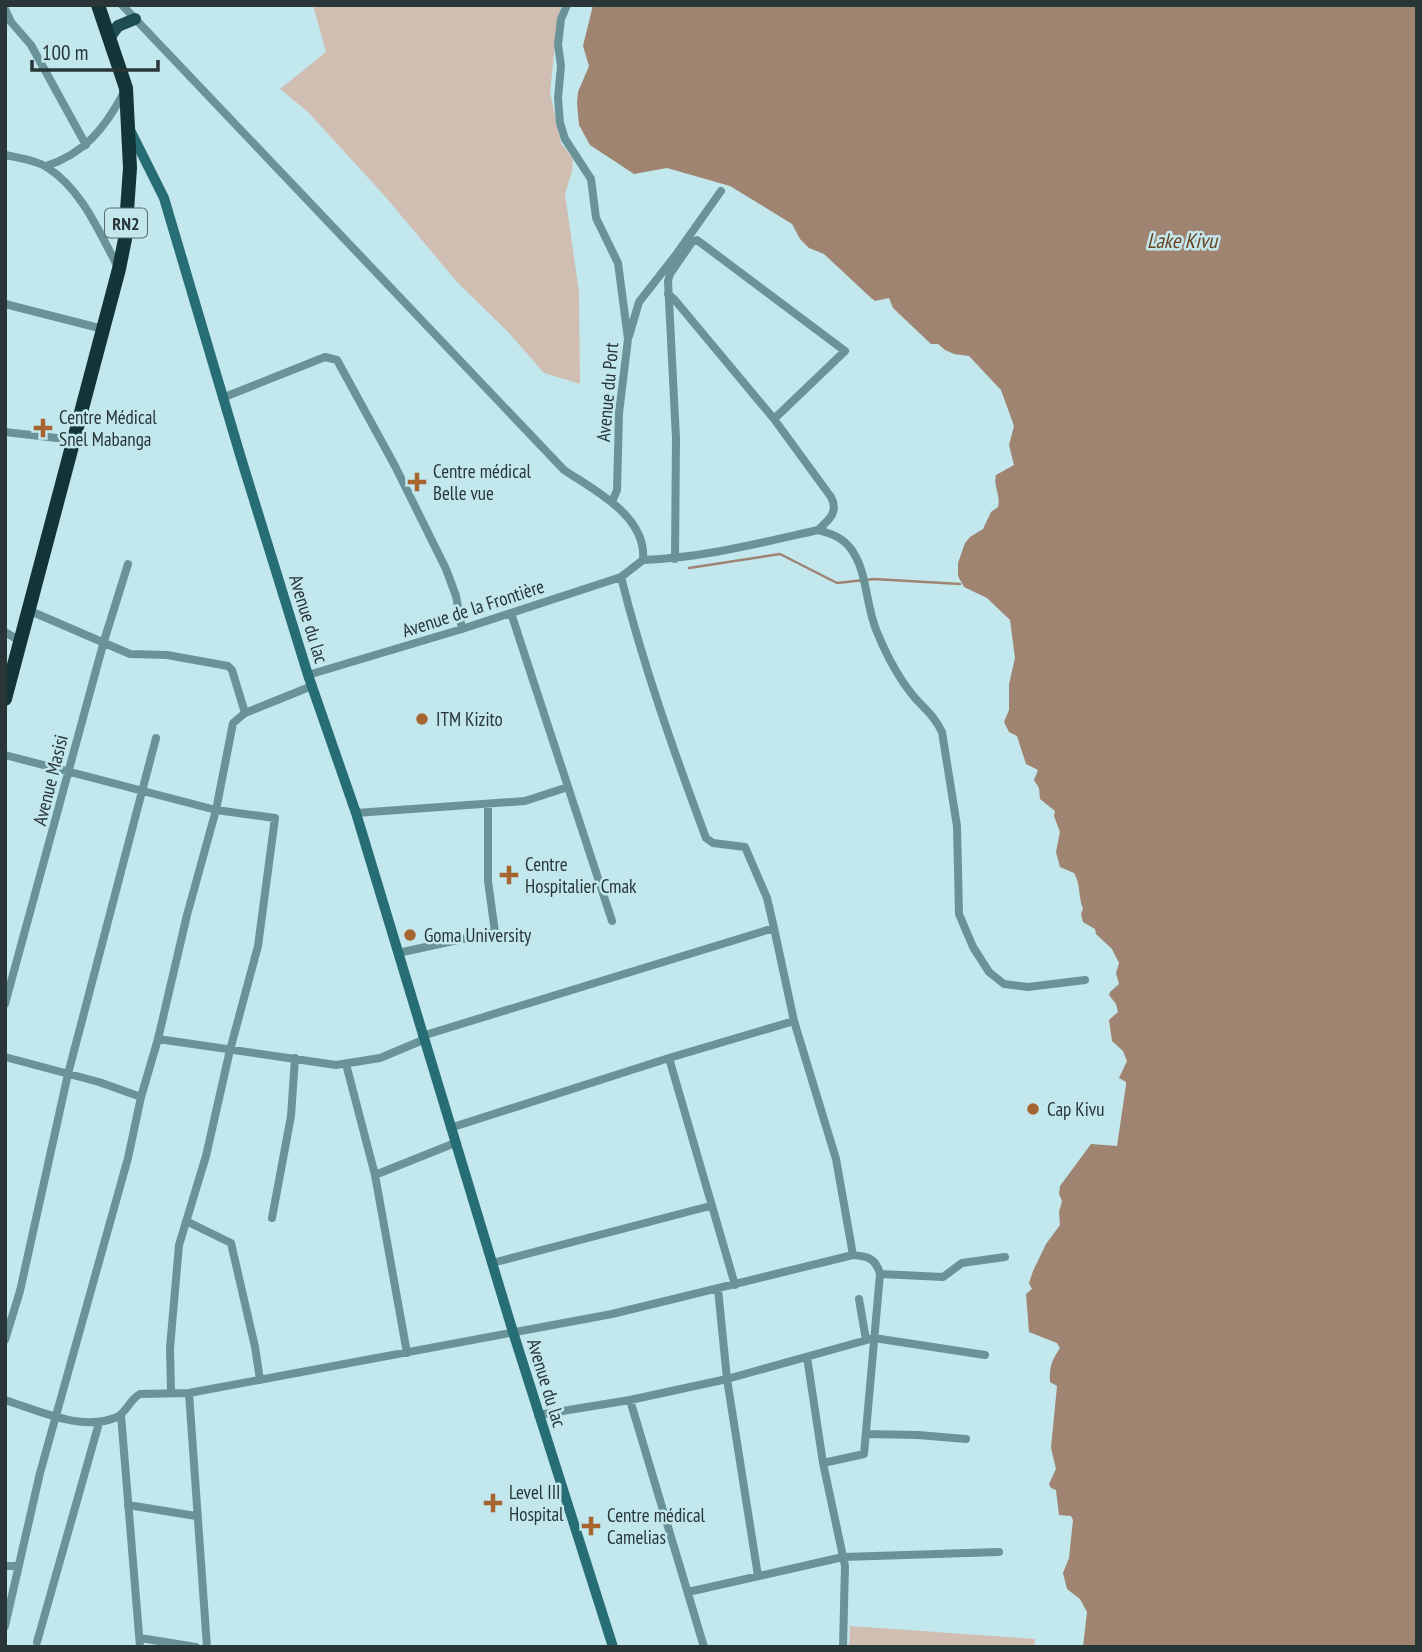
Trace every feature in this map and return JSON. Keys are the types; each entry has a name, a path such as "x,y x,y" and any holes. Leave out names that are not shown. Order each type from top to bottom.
{"highway":[{"name":"RN2","path":"5,699 119,269 128,203 130,168 126,89 98,5"}],"main road":[{"path":"109,38 118,26 135,19"},
{"name":"Avenue du lac","path":"128,125 164,198 222,398 310,681 356,813 538,1415 613,1647"}],"street":[{"path":"121,5 564,470 612,502 640,536 644,549 643,560 675,559 818,530 836,535 851,550 858,561 871,617 887,653 916,698 937,721 942,732 957,826 959,915 973,947 989,972 1004,984 1028,987 1085,980"},
{"name":"Avenue du Port","path":"567,5 561,19 558,45 561,66 558,98 560,123 565,139 591,179 596,218 618,263 628,339 619,413 617,489 612,502"},
{"path":"5,9 11,22 31,45 86,145"},
{"path":"47,166 63,160 86,145 105,124 126,89"},
{"path":"5,155 47,166 82,203 119,269"},
{"path":"628,339 639,302 676,256 721,191"},
{"path":"675,559 676,438 668,294 670,274 696,240 845,351 774,419"},
{"path":"668,294 774,419 834,503 832,517 818,530"},
{"path":"5,304 103,329"},
{"path":"222,398 325,357 337,360 395,466 446,569 456,596 462,629"},
{"path":"5,432 74,439"},
{"name":"Avenue de la Frontière","path":"245,713 310,681 621,577 643,560"},
{"name":"Avenue Masisi","path":"5,1004 104,641 128,564"},
{"path":"621,577 678,764 706,838 713,843 740,845 748,851 767,898 794,1021 835,1159 853,1255"},
{"path":"5,1626 56,1417 128,1158 141,1097 159,1039 187,915 216,810 233,723 245,713 232,670 228,666 167,655 130,654 29,610"},
{"path":"511,613 612,922"},
{"path":"5,632 20,640"},
{"path":"5,1340 20,1291 68,1074 156,738"},
{"path":"5,755 216,810 275,818 258,946 230,1050 206,1156 180,1245 170,1348 171,1392"},
{"path":"356,813 524,801 568,787"},
{"path":"398,953 495,932 488,881 488,804"},
{"path":"159,1039 332,1064 380,1058 422,1038 775,928"},
{"path":"450,1128 794,1021"},
{"path":"5,1057 141,1097"},
{"path":"272,1218 291,1116 295,1058"},
{"path":"669,1058 734,1285"},
{"path":"346,1064 375,1175 407,1353"},
{"path":"375,1175 455,1143"},
{"path":"492,1263 710,1206"},
{"path":"186,1221 231,1243 260,1380"},
{"path":"5,1400 56,1417 99,1423 121,1415 134,1397 140,1394 189,1393 612,1314 853,1255 865,1255 878,1266 880,1274 870,1339 866,1434 862,1456 824,1463"},
{"path":"880,1274 943,1277 962,1263 1005,1257"},
{"path":"718,1289 727,1380 758,1576"},
{"path":"859,1299 870,1339"},
{"path":"538,1415 727,1380 870,1339 985,1355"},
{"path":"807,1357 846,1577 840,1646"},
{"path":"189,1393 207,1647"},
{"path":"630,1400 704,1647"},
{"path":"121,1415 140,1642 196,1647"},
{"path":"37,1642 99,1423"},
{"path":"866,1434 966,1439"},
{"path":"128,1505 196,1516"},
{"path":"688,1592 843,1557 999,1552"},
{"path":"5,1566 18,1566"}],"shaded area":[{"path":"313,5 562,5 558,17 550,92 561,143 573,159 565,194 579,292 580,384 544,373 509,333 457,282 383,194 308,112 280,89 326,52"},
{"path":"850,1626 1035,1639 1034,1647 849,1647"}],"water":[{"name":"Lake Kivu","path":"593,5 1417,5 1417,1647 1083,1647 1087,1612 1080,1599 1067,1589 1063,1573 1069,1558 1073,1520 1071,1516 1059,1515 1056,1490 1049,1484 1056,1469 1051,1448 1057,1386 1050,1382 1050,1372 1060,1348 1057,1343 1029,1332 1026,1294 1032,1289 1029,1283 1046,1244 1060,1225 1060,1186 1091,1144 1117,1146 1126,1085 1126,1082 1119,1078 1127,1061 1123,1051 1112,1041 1109,1020 1118,1012 1109,995 1119,984 1116,973 1119,963 1112,949 1096,934 1095,929 1083,922 1076,877 1074,873 1060,867 1056,852 1060,832 1054,816 1055,811 1040,799 1039,788 1034,780 1038,770 1026,764 1017,736 1009,732 1004,722 1009,710 1009,684 1015,658 1010,620 987,598 964,587 958,576 958,563 965,543 983,529 991,512 998,507 996,475 1014,465 1009,445 1014,426 1001,390 969,356 954,354 938,344 931,344 893,308 889,298 875,301 824,254 809,248 800,239 792,224 730,186 667,168 634,174 590,145 579,125 577,103 578,92 589,66 583,46"}],"waterway":[{"path":"689,568 780,554 837,583 874,579 960,584"}],"place":[{"name":"Centre Médical Snel Mabanga","path":"43,428"},
{"name":"Centre médical Belle vue","path":"417,482"},
{"name":"ITM Kizito","path":"422,719"},
{"name":"Centre Hospitalier Cmak","path":"509,875"},
{"name":"Goma University","path":"410,935"},
{"name":"Cap Kivu","path":"1033,1109"},
{"name":"Level III Hospital","path":"493,1503"},
{"name":"Centre médical Camelias","path":"591,1526"}]}
